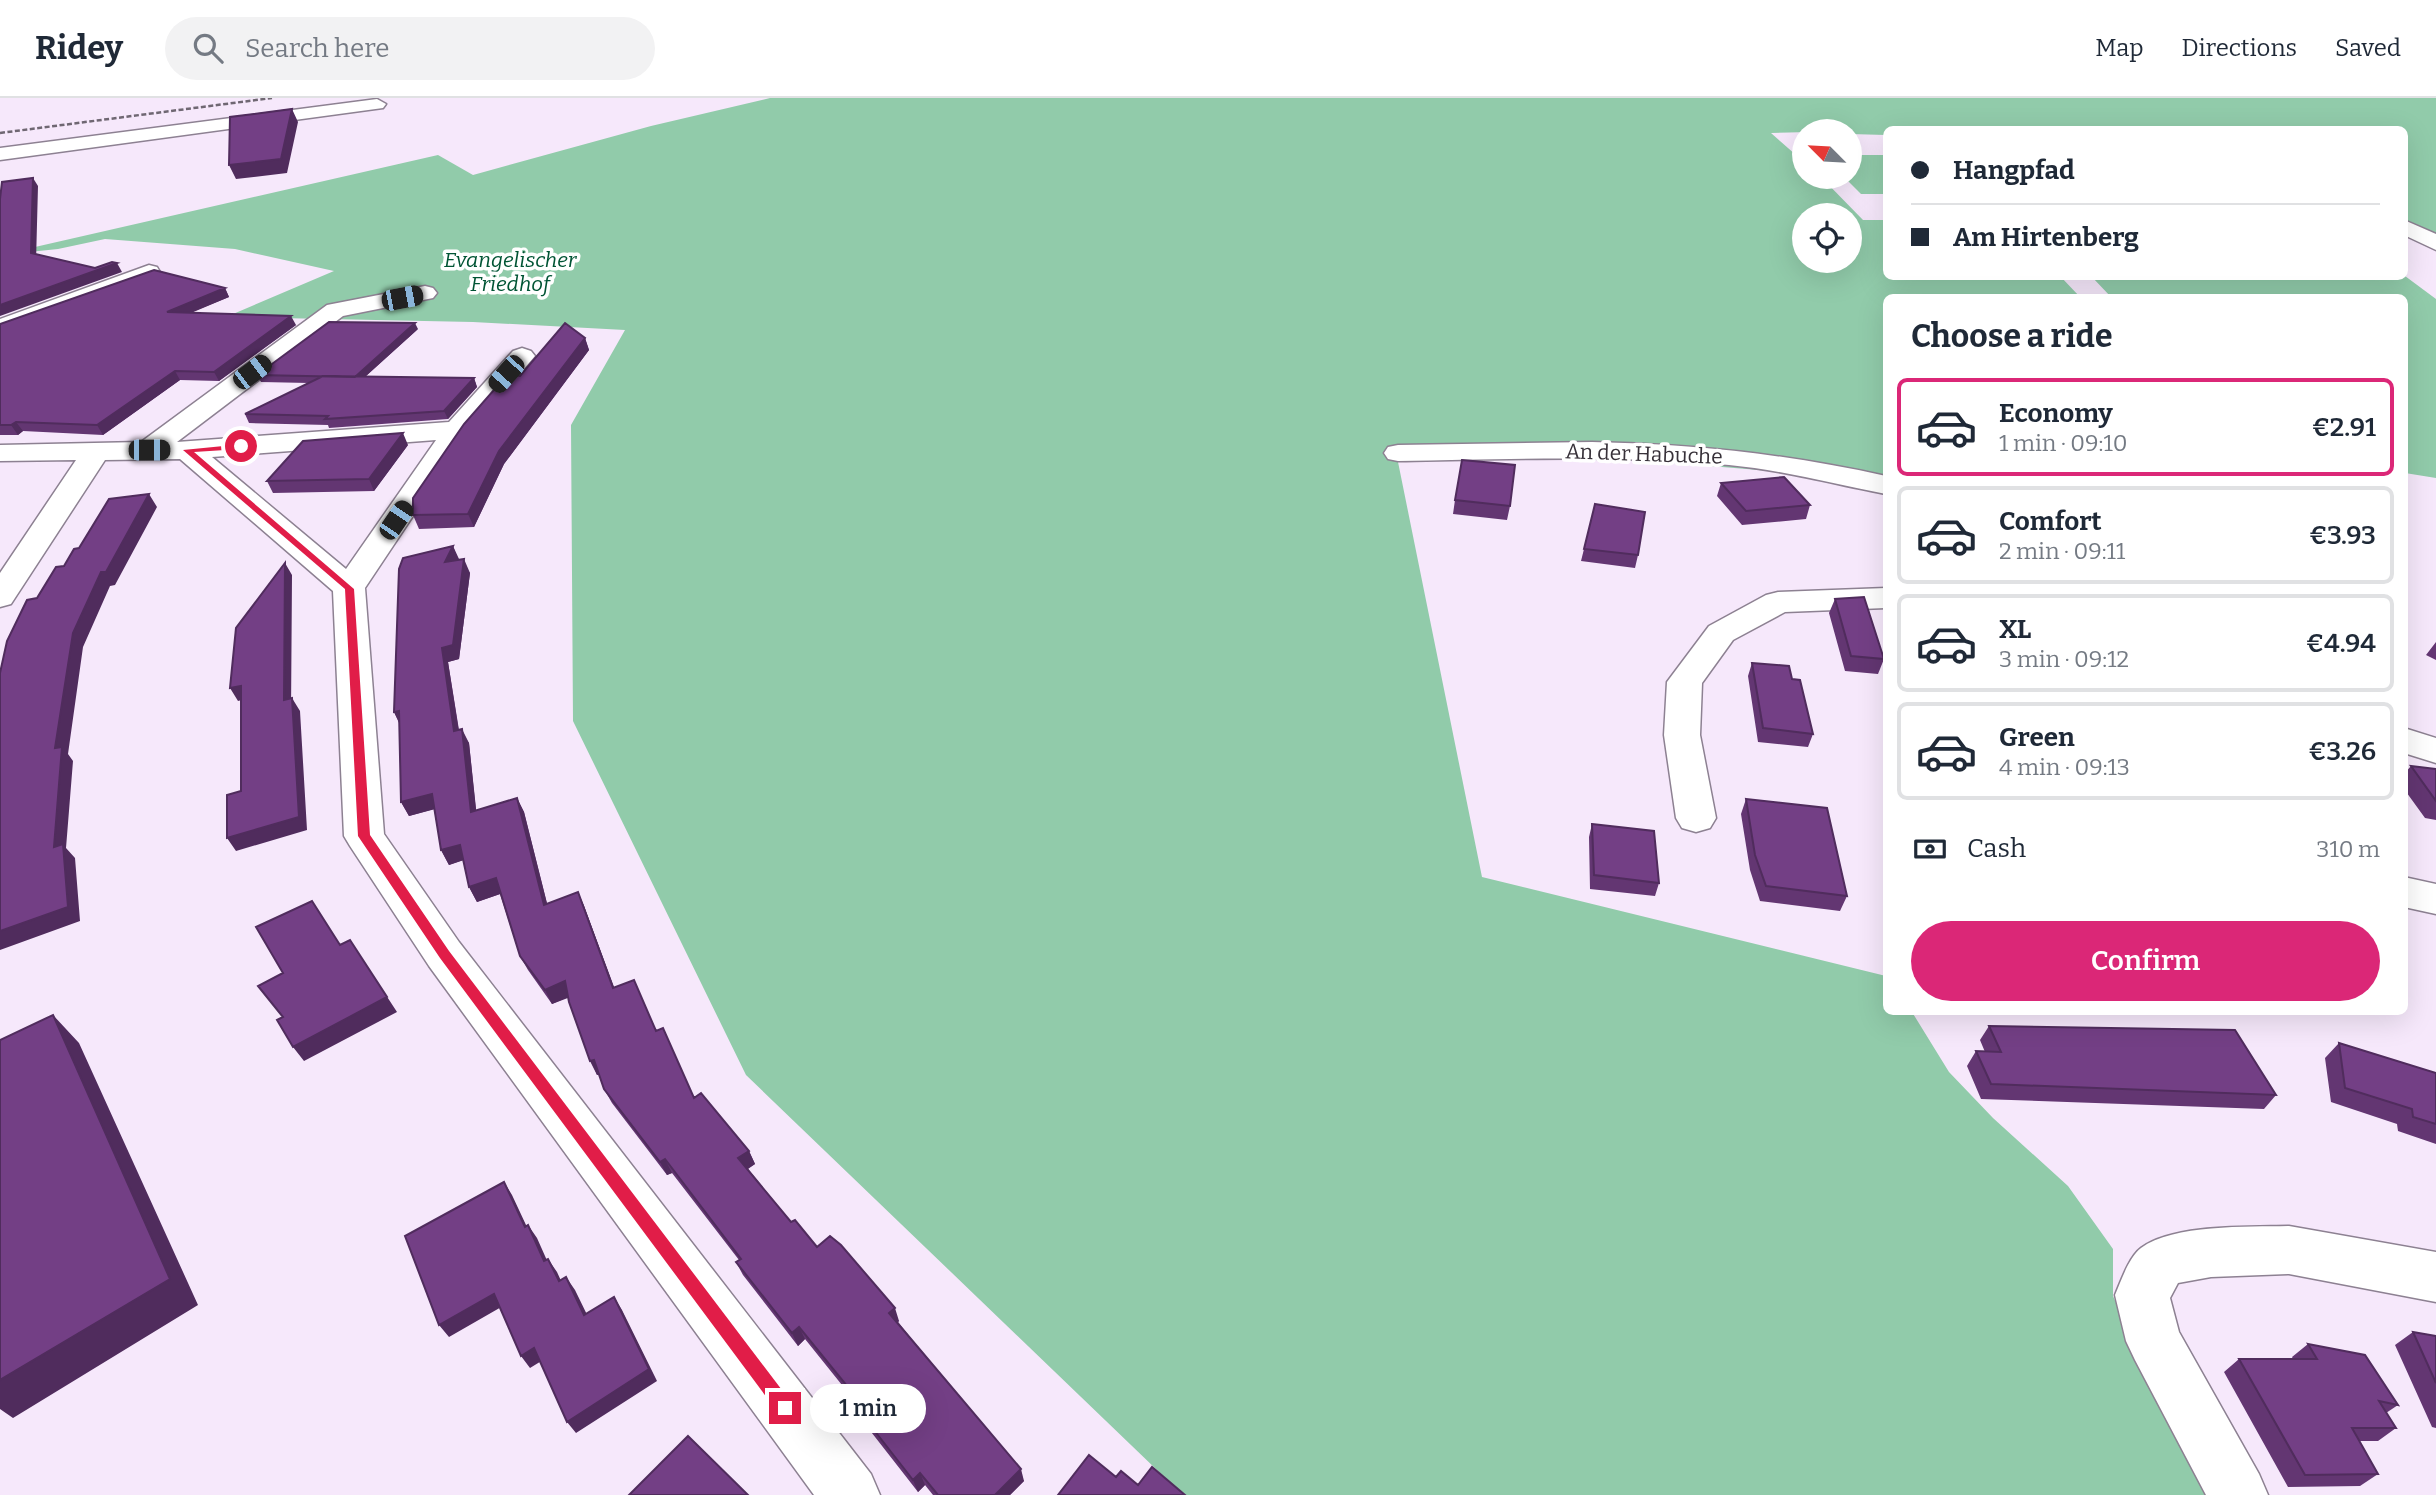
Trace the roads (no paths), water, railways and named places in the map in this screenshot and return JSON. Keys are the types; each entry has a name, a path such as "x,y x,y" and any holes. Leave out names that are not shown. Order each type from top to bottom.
{"street":[{"path":"0,154 377,104"},
{"path":"2408,228 2436,243"},
{"path":"0,327 149,272"},
{"path":"149,450 335,310 425,293"},
{"path":"522,356 457,430 349,589 364,836 444,954 850,1495"},
{"path":"0,453 187,450 457,430"},
{"path":"187,450 349,589"},
{"name":"An der Habuche","path":"1398,453 1579,450 1709,455 1810,468 1883,484"},
{"path":"0,597 95,453"},
{"path":"1696,818 1682,735 1685,682 1721,633 1778,602 1883,598"},
{"path":"2408,741 2436,751"},
{"path":"2408,893 2436,899"},
{"path":"2238,1495 2154,1341 2142,1295 2159,1266 2183,1256 2289,1250 2436,1277"}],"railway":[{"path":"0,133 272,98"}],"park label":[{"name":"Evangelischer Friedhof","path":"510,272"}]}
